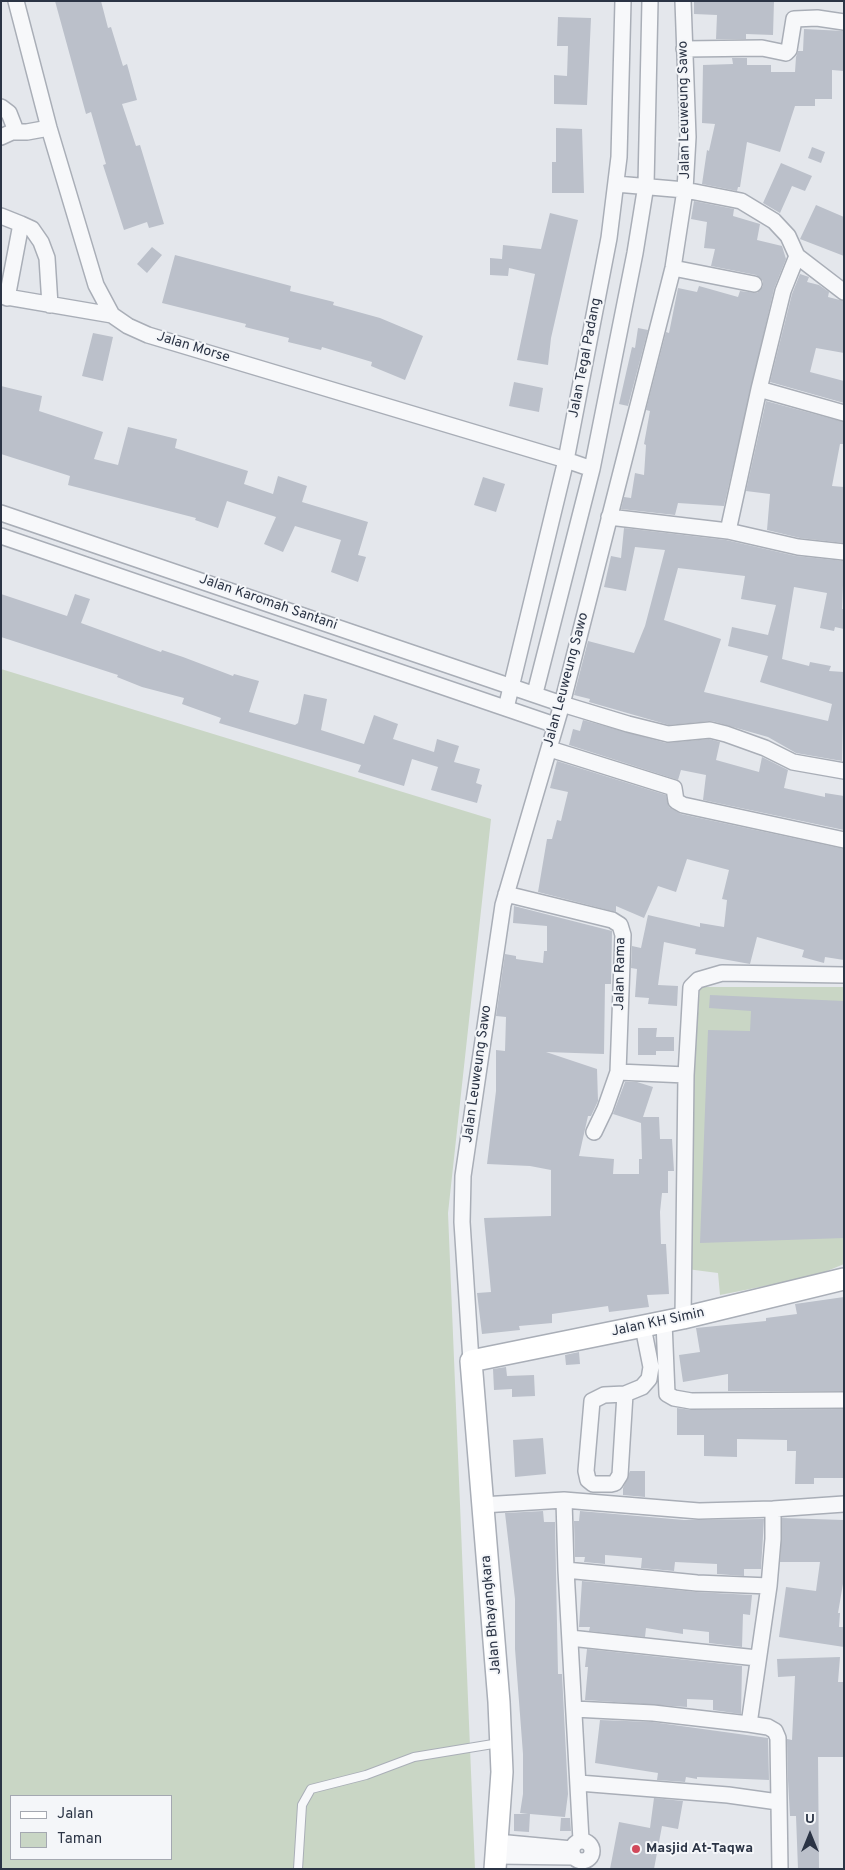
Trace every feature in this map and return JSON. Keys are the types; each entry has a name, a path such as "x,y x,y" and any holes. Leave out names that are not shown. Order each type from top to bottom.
{"street":[{"name":"Jalan Morse","path":"16,1 48,128 96,285 112,315 128,326 148,335 592,469"},
{"name":"Jalan Tegal Padang","path":"506,708 566,460 609,238 616,184 622,1"},
{"name":"Jalan Tegal Padang","path":"535,694 592,469 635,253 646,185 650,1"},
{"name":"Jalan Leuweung Sawo","path":"471,1361 462,1222 464,1176 506,894 562,704 673,268 686,190 688,137 683,1"},
{"path":"684,50 751,48 786,53 790,50 794,19 817,18 844,22"},
{"path":"1,107 9,113 16,131"},
{"path":"1,137 16,131 48,128"},
{"path":"616,184 646,185 731,197 757,208 774,221 788,236 797,256 844,292"},
{"path":"1,216 32,229 41,242 47,258 50,305"},
{"path":"21,224 4,297 112,315"},
{"path":"728,531 759,389 783,291 797,256"},
{"path":"673,268 754,284"},
{"path":"759,389 844,413"},
{"name":"Jalan Karomah Santani","path":"1,513 232,590 562,704 668,734 710,730 765,748 793,762 844,771"},
{"path":"609,517 728,531 798,547 844,552"},
{"name":"Jalan Karomah Santani","path":"1,536 556,725"},
{"path":"223,612 232,590"},
{"path":"550,748 674,788 676,801 683,805 844,840"},
{"name":"Jalan Rama","path":"506,894 612,920 620,925 623,935 618,1072"},
{"path":"844,975 722,973 698,980 692,987 667,1394 674,1398 691,1401 844,1400"},
{"path":"594,1132 605,1110 618,1072 686,1076"},
{"name":"Jalan KH Simin","path":"471,1361 643,1327 844,1279"},
{"path":"625,1394 620,1475 615,1483 593,1484 588,1480 586,1472 592,1401 604,1395 625,1394 642,1386 650,1377 651,1367 643,1327"},
{"name":"Jalan Bhayangkara","path":"471,1361 501,1742 496,1856"},
{"path":"482,1505 564,1500 699,1511 773,1509 844,1504"},
{"path":"496,1856 577,1855 579,1783 566,1570 564,1500"},
{"path":"749,1724 757,1658 769,1586 773,1539 773,1509"},
{"path":"566,1570 697,1583 769,1586"},
{"path":"570,1638 757,1658"},
{"path":"574,1709 653,1714 749,1724 768,1727 775,1731 778,1738 780,1869"},
{"path":"579,1783 728,1794 778,1802"}],"lane":[{"path":"298,1869 302,1805 311,1789 366,1775 414,1757 501,1742"}],"green space":[{"path":"1,669 491,819 448,1213 475,1869 1,1869"},
{"path":"700,987 844,987 844,1264 815,1276 720,1295 718,1273 679,1268"}],"building":[{"path":"55,1 101,1 108,28 111,27 123,66 127,64 137,100 122,104 136,146 140,145 164,224 149,228 147,222 124,230 103,165 106,164 91,112 86,114"},
{"path":"694,1 774,1 773,35 746,34 746,39 716,39 717,15 694,14"},
{"path":"558,17 591,18 587,105 554,104 554,75 567,76 568,46 557,46"},
{"path":"804,29 844,31 844,71 832,70 832,99 815,99 815,106 795,106 780,152 747,142 740,187 738,187 737,191 702,184 707,150 709,151 715,124 702,123 703,65 733,64 732,58 747,58 747,65 771,65 771,72 795,72 798,51 803,51"},
{"path":"556,128 582,129 584,193 552,193 552,162 556,162"},
{"path":"812,147 825,152 821,163 808,158"},
{"path":"781,163 812,176 805,191 792,186 780,213 763,203"},
{"path":"694,201 734,209 733,216 760,224 757,240 782,246 786,259 774,289 724,506 678,503 675,515 621,509 624,497 631,498 635,473 644,475 646,445 644,444 650,411 646,410 666,332 669,333 678,288 697,292 699,286 738,297 740,291 757,293 763,286 763,281 756,275 711,266 715,249 704,248 707,222 691,219"},
{"path":"816,205 844,217 844,256 800,239"},
{"path":"550,213 578,220 551,338 548,365 517,360 535,274 509,268 508,276 490,275 490,258 502,259 503,245 541,249"},
{"path":"152,247 162,255 147,273 137,264"},
{"path":"175,255 291,286 290,291 334,302 333,305 380,318 423,336 405,380 371,366 372,362 322,347 321,350 288,342 289,338 245,327 246,324 162,303"},
{"path":"800,274 809,277 807,282 819,285 829,292 828,297 844,301 844,353 816,348 810,372 844,381 844,403 770,382 792,294"},
{"path":"638,328 648,330 628,406 619,404 632,347 635,348"},
{"path":"93,333 113,337 103,381 82,376"},
{"path":"514,382 543,388 539,412 509,406"},
{"path":"1,386 42,396 39,411 103,432 94,459 118,465 128,427 177,439 175,448 248,471 244,484 273,494 278,476 307,486 302,502 368,522 358,555 366,557 358,582 331,572 341,540 295,526 283,552 264,544 276,517 227,501 218,528 195,520 196,518 68,485 70,476 1,454"},
{"path":"766,401 844,422 844,444 840,444 832,486 844,487 844,543 800,538 767,530 770,494 746,491"},
{"path":"483,477 505,484 496,512 474,505"},
{"path":"624,528 726,540 796,556 844,561 842,609 844,609 844,629 835,627 834,631 820,628 827,593 794,587 782,659 809,666 810,662 831,666 829,671 844,672 842,761 796,753 768,737 712,721 669,725 589,702 590,699 574,695 588,641 634,653 645,626 665,550 635,547 626,591 604,587 611,556 621,558","holes":["678,568 745,576 741,599 776,605 768,635 732,627 728,646 768,656 760,682 832,704 828,721 704,692 721,639 664,620"]},
{"path":"1,594 67,616 75,594 90,599 81,623 233,676 234,674 259,681 249,712 295,725 298,723 304,694 327,699 321,730 364,744 374,715 398,724 393,739 434,752 437,739 459,746 454,762 480,769 476,783 482,785 477,803 431,790 438,767 412,759 404,786 358,772 361,765 219,723 221,718 182,704 184,698 142,687 117,677 118,675 1,637"},
{"path":"583,720 666,743 709,739 720,742 716,760 759,772 762,757 788,770 784,788 825,797 825,793 844,796 844,830 703,800 706,775 681,770 678,780 569,745 573,729 580,731"},
{"path":"557,761 666,795 669,807 681,814 844,849 844,960 825,957 824,963 802,957 804,950 757,937 750,964 695,954 696,949 664,942 658,985 678,986 677,1006 648,1004 649,998 635,997 637,969 631,968 632,946 641,948 648,915 700,927 700,923 724,927 727,900 722,899 729,870 687,859 676,892 658,886 644,918 616,906 616,912 538,892 547,839 552,839 557,820 561,821 568,792 550,788"},
{"path":"514,906 612,931 611,984 605,984 604,1054 546,1052 597,1069 598,1101 591,1116 588,1116 579,1156 614,1159 613,1174 639,1174 639,1159 642,1159 641,1123 613,1114 625,1082 637,1082 653,1087 643,1117 659,1117 660,1139 672,1139 674,1171 668,1171 668,1193 662,1193 660,1212 661,1244 666,1244 669,1294 647,1295 649,1307 609,1312 608,1306 552,1314 552,1323 519,1326 520,1330 482,1334 477,1293 491,1292 484,1218 551,1216 551,1170 530,1166 487,1164 496,1091 496,1050 505,1051 506,1017 496,1016 505,954 516,956 516,959 543,963 544,951 547,951 547,926 513,923"},
{"path":"710,995 844,1001 844,1238 700,1243 708,1030 750,1031 751,1011 709,1008"},
{"path":"638,1028 657,1028 656,1037 674,1037 674,1051 656,1051 656,1055 638,1055"},
{"path":"844,1297 844,1391 728,1391 728,1374 683,1382 679,1355 700,1352 696,1328 766,1321 766,1318 797,1314 795,1304"},
{"path":"579,1352 580,1364 566,1365 565,1355"},
{"path":"506,1367 507,1376 534,1375 535,1396 512,1397 512,1389 494,1390 493,1369"},
{"path":"677,1408 691,1410 844,1409 844,1478 814,1478 814,1484 795,1484 796,1451 787,1451 787,1440 737,1439 737,1457 704,1456 704,1435 677,1435"},
{"path":"543,1438 546,1474 515,1477 513,1440"},
{"path":"630,1471 645,1471 645,1497 623,1495 623,1488"},
{"path":"543,1511 544,1522 555,1522 558,1674 562,1674 568,1794 565,1817 530,1814 529,1832 514,1831 514,1814 528,1814 520,1813 523,1794 523,1754 515,1649 515,1599 505,1513"},
{"path":"580,1511 684,1520 764,1519 761,1569 744,1569 744,1576 717,1574 717,1564 675,1562 674,1571 641,1568 642,1558 605,1555 605,1564 584,1562 585,1557 575,1557 574,1521 579,1521"},
{"path":"782,1518 844,1520 844,1578 838,1613 840,1613 839,1627 844,1627 844,1647 779,1637 786,1587 816,1591 820,1562 780,1562"},
{"path":"582,1581 696,1592 752,1595 750,1615 743,1614 742,1647 709,1643 709,1632 683,1629 683,1634 646,1628 645,1637 589,1631 590,1627 579,1627"},
{"path":"587,1649 742,1666 741,1714 713,1710 713,1700 687,1699 687,1707 585,1700 588,1667 585,1667"},
{"path":"840,1657 838,1682 844,1682 844,1757 818,1757 819,1869 798,1869 796,1816 790,1816 787,1739 792,1740 795,1676 778,1677 777,1659"},
{"path":"600,1720 652,1722 768,1738 769,1780 697,1777 697,1779 686,1777 685,1782 657,1780 658,1773 595,1763"},
{"name":"Masjid At-Taqwa","path":"654,1798 683,1801 678,1829 662,1826 654,1869 610,1869 619,1822 650,1828"},
{"path":"561,1818 570,1818 571,1831 560,1831"}],"place":[{"name":"Masjid At-Taqwa","path":"636,1849"}]}
